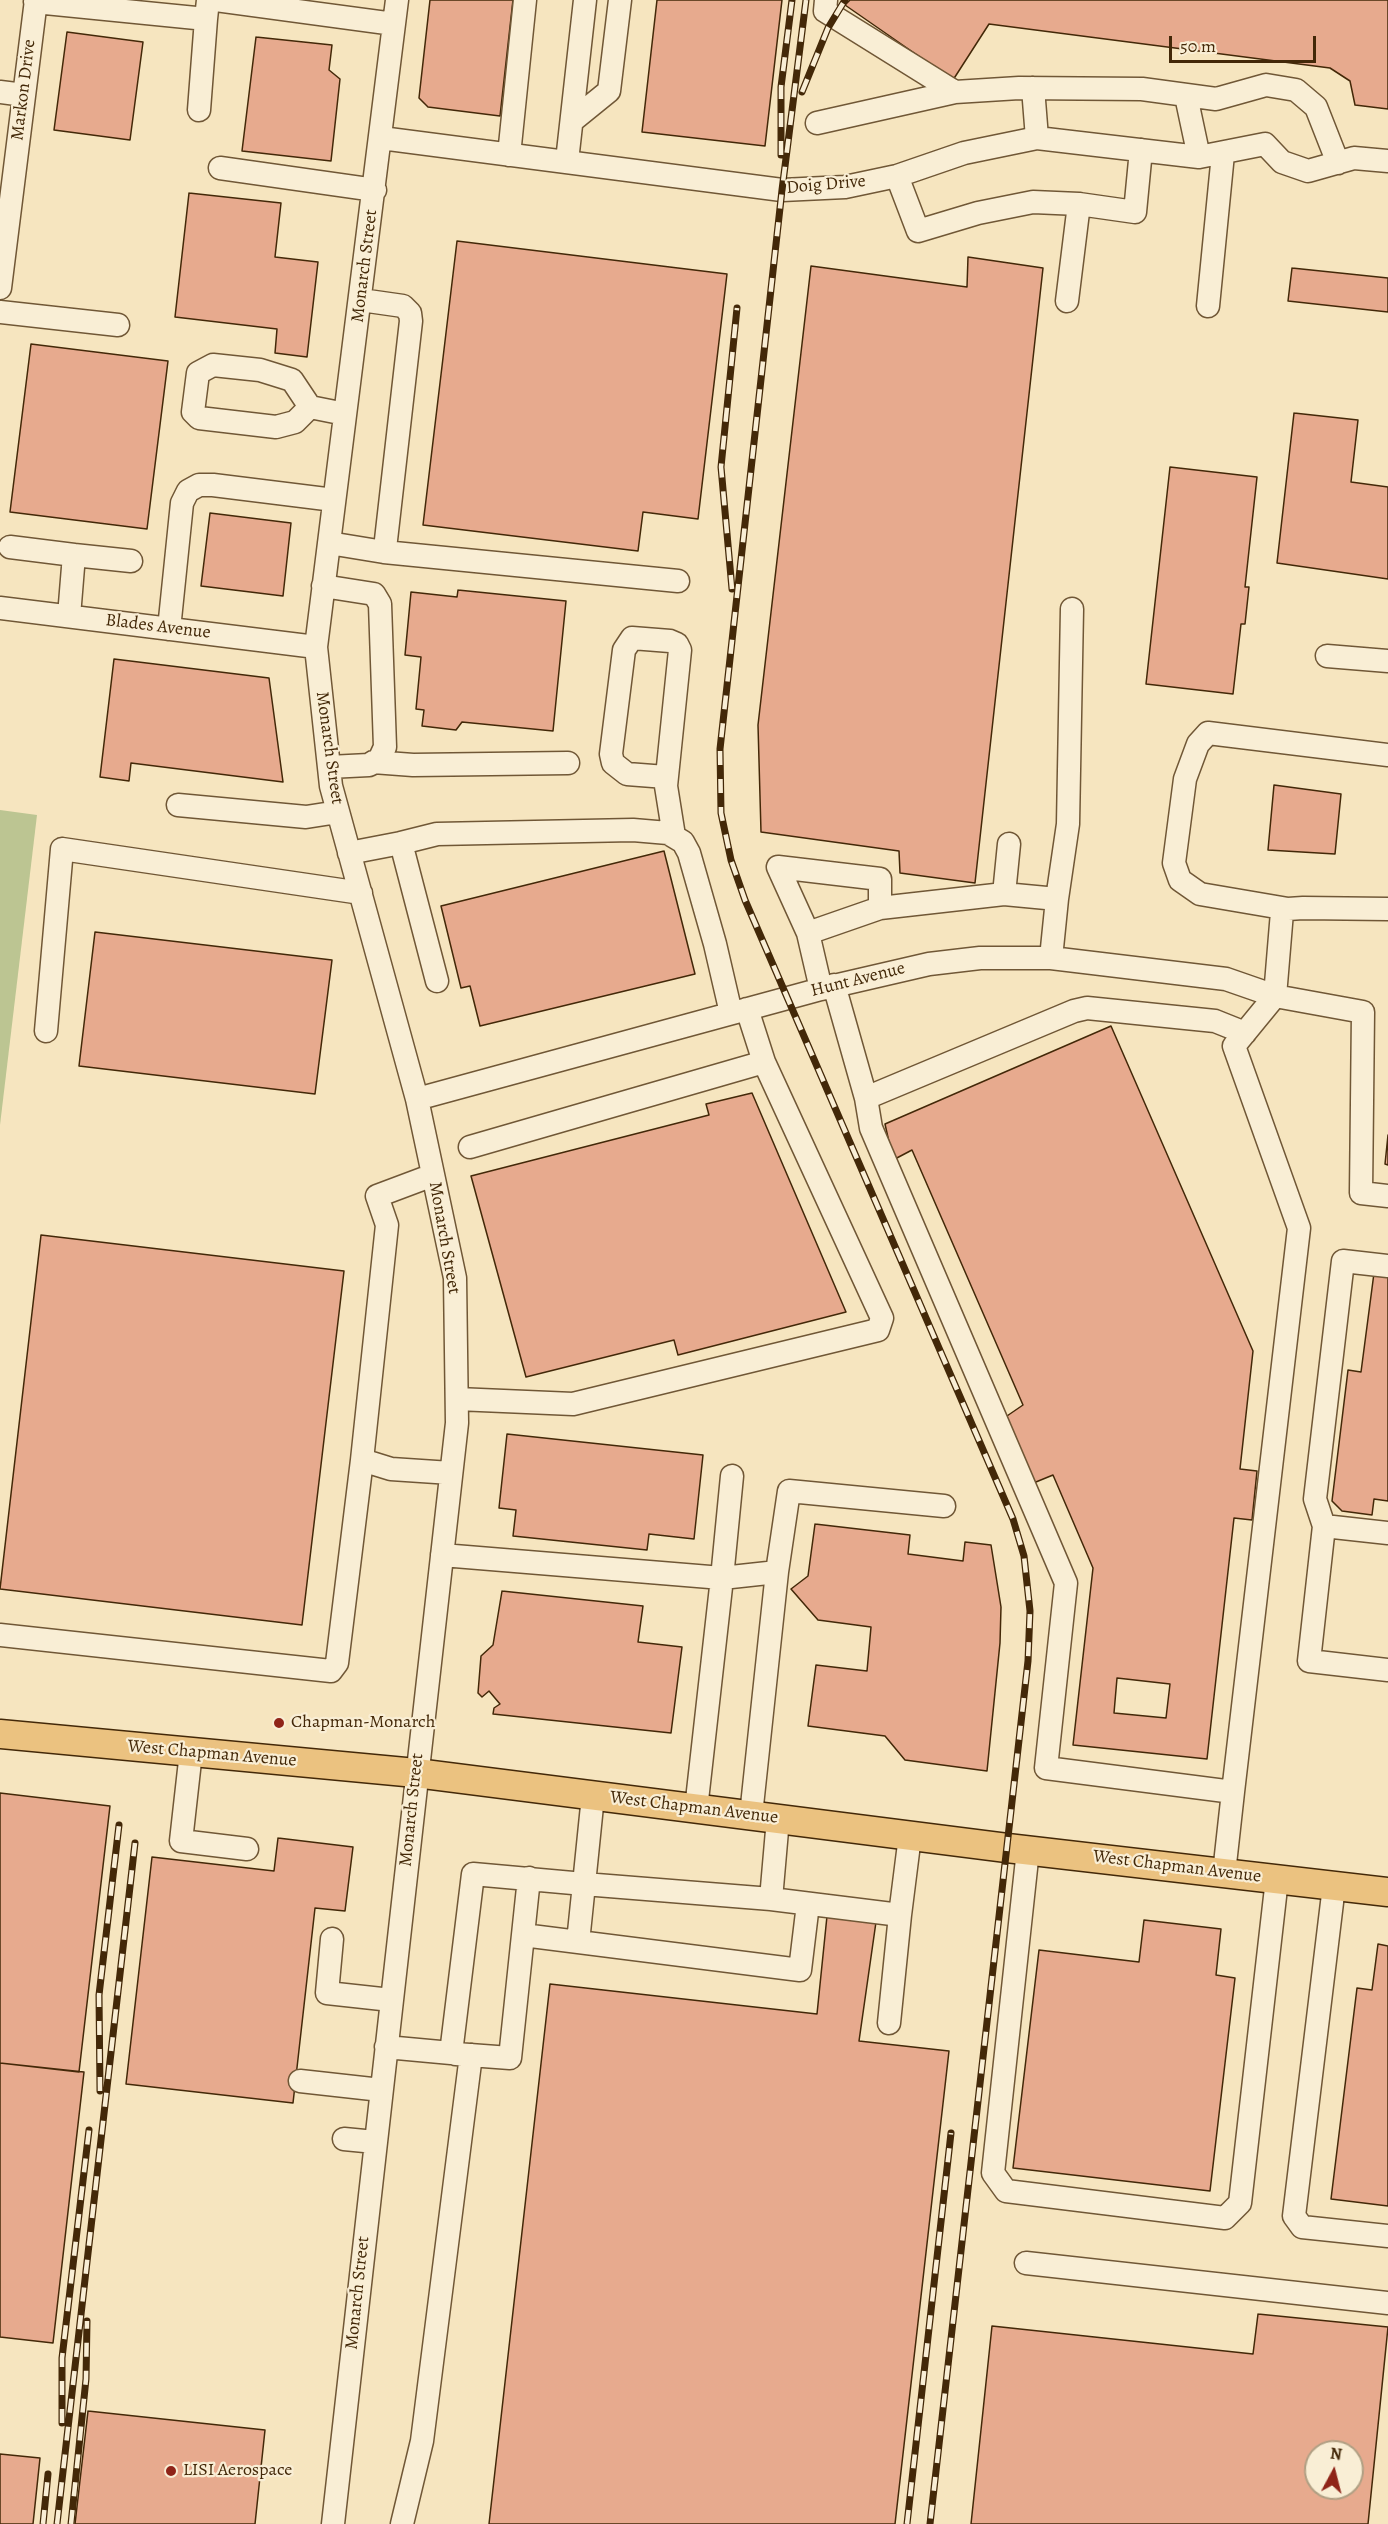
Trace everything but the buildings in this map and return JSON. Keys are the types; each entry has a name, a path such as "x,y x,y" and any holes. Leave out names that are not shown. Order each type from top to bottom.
{"main road":[{"name":"West Chapman Avenue","path":"0,1734 416,1773 910,1836 1388,1892"}],"street":[{"name":"Monarch Street","path":"333,2524 442,1555 457,1399 455,1278 417,1099 338,812 329,767 316,647 397,0"},
{"path":"509,155 525,0"},
{"path":"567,161 585,0"},
{"path":"572,121 609,91 620,0"},
{"path":"826,0 825,11 955,92"},
{"path":"35,1 210,6 394,24"},
{"name":"Markon Drive","path":"0,288 35,1"},
{"path":"199,110 210,6"},
{"path":"817,123 955,92 1033,88 1142,88 1216,99 1266,85 1296,90 1316,107 1338,163 1354,158 1388,161"},
{"path":"1033,88 1037,138"},
{"path":"0,92 24,95"},
{"path":"1186,96 1199,157"},
{"name":"Doig Drive","path":"381,138 782,190 846,187 897,176 964,153 1037,138 1199,157 1265,144 1282,162 1308,171 1338,163"},
{"path":"897,176 918,231 978,213 1033,202 1079,204 1135,212 1141,150"},
{"path":"1208,306 1223,154"},
{"path":"220,168 375,190"},
{"path":"1067,301 1079,204"},
{"path":"361,300 403,306 410,314 411,321 384,552"},
{"path":"0,312 118,325"},
{"path":"310,407 295,422 276,427 199,418 193,412 198,373 213,365 260,370 292,380 310,407 345,414"},
{"path":"169,629 182,503 188,491 199,485 213,484 334,500"},
{"path":"329,543 384,552 678,581"},
{"path":"10,547 131,561"},
{"path":"69,616 75,555"},
{"path":"323,586 374,594 380,604 385,747 378,760 373,762 354,767 329,767"},
{"name":"Blades Avenue","path":"0,608 316,647"},
{"path":"1051,958 1068,824 1072,609"},
{"path":"666,777 627,774 613,763 611,754 624,650 632,638 670,641 677,644 680,650 666,777 674,837"},
{"path":"1327,656 1388,662"},
{"path":"1388,755 1208,733 1198,744 1185,779 1174,863 1180,880 1200,894 1288,909 1388,909"},
{"path":"373,762 413,765 568,763"},
{"path":"178,805 306,817 338,812"},
{"path":"350,853 449,834 633,830 668,833 683,842 739,1011 882,1318 878,1330 573,1404 457,1399"},
{"path":"401,843 438,981"},
{"path":"1004,894 1009,844"},
{"path":"46,1031 62,849 361,893"},
{"path":"880,908 880,879 778,867 808,933 828,987 866,1098 871,1128 1066,1583 1046,1768 1233,1791"},
{"path":"808,933 880,908 1004,894 1057,899"},
{"path":"1224,1873 1299,1228 1234,1046 1275,996 1281,916 1288,909"},
{"name":"Hunt Avenue","path":"417,1099 828,987 929,964 980,958 1051,958 1226,979 1275,996 1363,1012 1362,1192 1388,1196"},
{"path":"866,1098 1064,1015 1087,1008 1215,1021 1245,1033"},
{"path":"470,1147 764,1062"},
{"path":"0,1635 330,1671 337,1663 362,1460 387,1225 377,1196 434,1174"},
{"path":"1388,1266 1343,1261 1315,1499 1324,1526 1309,1661 1388,1670"},
{"path":"362,1460 391,1469 451,1473"},
{"path":"696,1809 732,1476"},
{"path":"751,1815 777,1572 789,1491 944,1506"},
{"path":"1324,1526 1388,1533"},
{"path":"442,1555 722,1578 777,1572"},
{"path":"191,1752 181,1841 247,1849"},
{"path":"578,1942 593,1796"},
{"path":"771,1899 778,1819"},
{"path":"889,2023 910,1836"},
{"path":"1028,1850 993,2173 1006,2191 1225,2218 1240,2203 1277,1879"},
{"path":"402,2524 422,2441 461,2054 473,1874 771,1899 900,1915"},
{"path":"386,2047 510,2058 529,1878"},
{"path":"1334,1886 1293,2216 1302,2227 1388,2236"},
{"path":"523,1935 800,1970 808,1904"},
{"path":"332,1939 327,1993 391,2000"},
{"path":"300,2081 381,2090"},
{"path":"344,2139 375,2142"},
{"path":"1026,2263 1388,2303"}],"green space":[{"path":"0,810 37,815 0,1125"}],"railway":[{"path":"781,155 781,87 792,0"},
{"path":"806,0 782,190 720,749 721,813 731,860 745,900 1013,1519 1024,1556 1030,1611 1028,1661 930,2524"},
{"path":"802,92 828,28 845,0"},
{"path":"732,589 721,467 737,308"},
{"path":"100,2091 99,1995 119,1825"},
{"path":"57,2524 135,1843"},
{"path":"62,2423 62,2358 89,2130"},
{"path":"907,2524 951,2133"},
{"path":"71,2524 86,2379 87,2321"},
{"path":"43,2524 48,2474"}],"place":[{"name":"Chapman-Monarch","path":"279,1723"},
{"name":"LISI Aerospace","path":"171,2471"}]}
